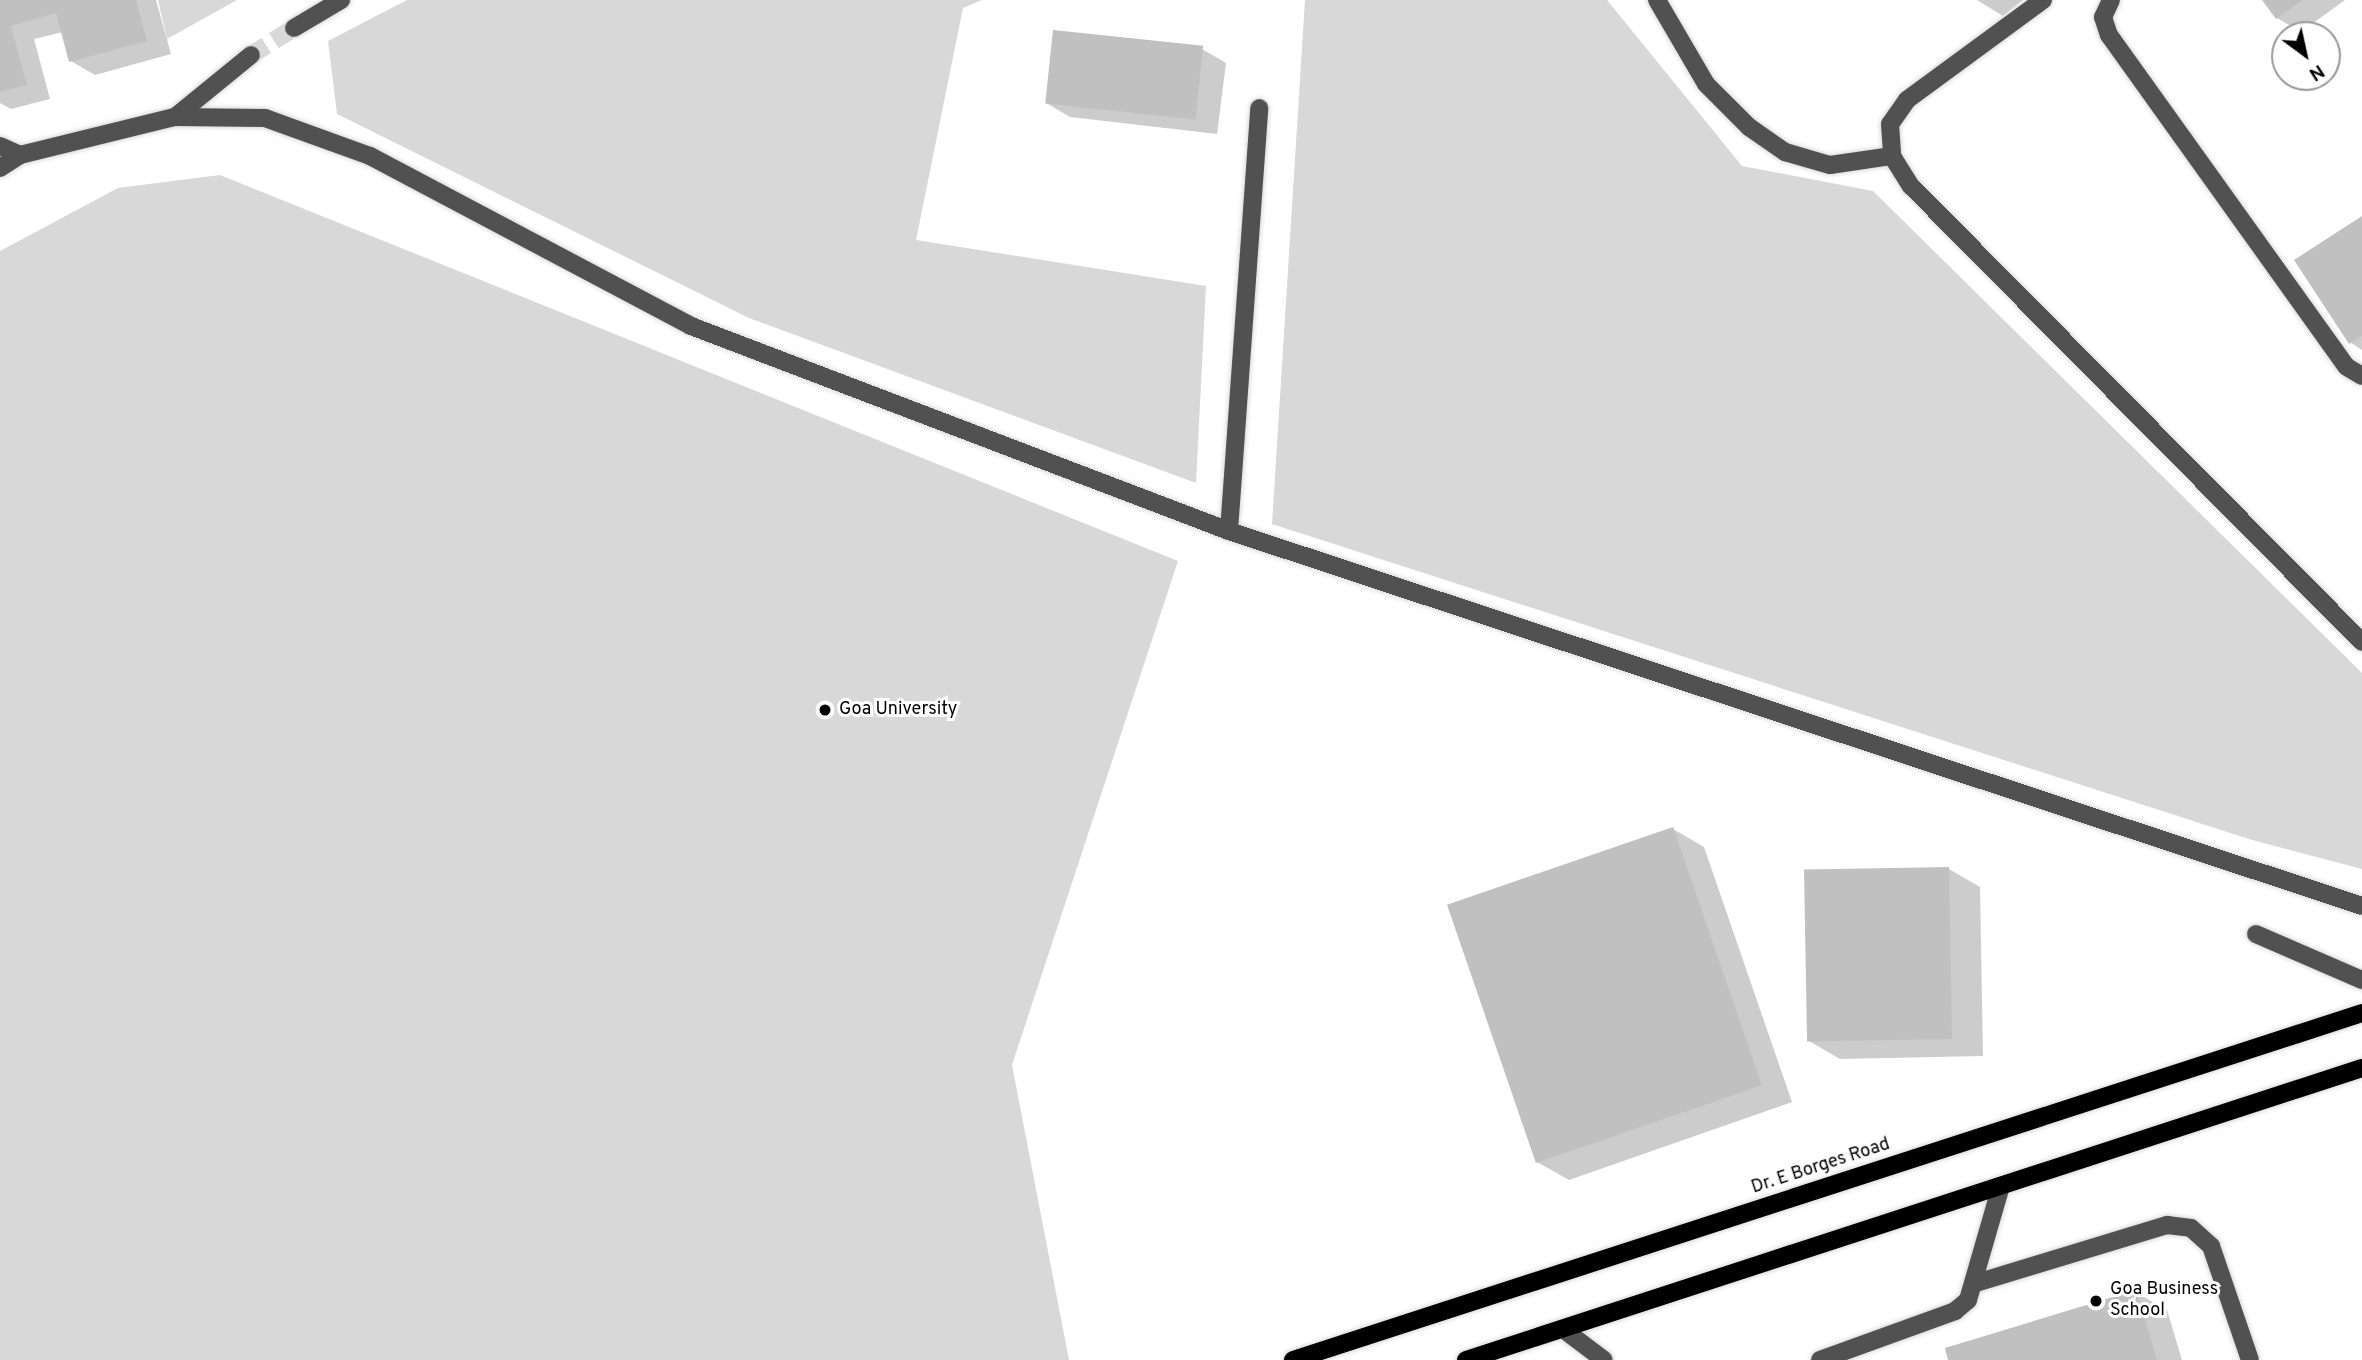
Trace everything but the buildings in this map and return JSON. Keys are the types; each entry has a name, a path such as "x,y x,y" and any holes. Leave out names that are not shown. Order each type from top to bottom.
{"main road":[{"name":"Dr. E Borges Road","path":"1293,1360 2362,1013"},
{"path":"1466,1360 2362,1068"}],"street":[{"path":"294,28 341,0"},
{"path":"1657,0 1706,84 1749,127 1785,152 1829,165 1892,156"},
{"path":"2043,0 1907,100 1890,124 1892,156 1911,186 2362,642"},
{"path":"2111,0 2103,17 2109,35 2347,367 2362,376"},
{"path":"175,117 251,55"},
{"path":"1229,531 1259,108"},
{"path":"0,168 20,155 175,117 265,118 370,156 691,326 1229,531 2362,906"},
{"path":"0,146 20,155"},
{"path":"2256,934 2362,980"},
{"path":"1820,1360 1955,1311 1968,1300 1976,1283 2001,1186"},
{"path":"1976,1283 2168,1225 2191,1228 2211,1245 2250,1360"},
{"path":"1563,1329 1604,1360"}],"shaded area":[{"path":"158,0 237,0 167,39"},
{"path":"407,0 982,0 963,8 916,240 1206,286 1196,483 749,318 337,114 328,41"},
{"path":"1305,0 1607,0 1742,166 1873,191 2362,673 2362,869 2252,840 1272,524"},
{"name":"Goa University","path":"220,175 1178,561 1012,1065 1069,1360 0,1360 0,251 118,188"}],"tunnel":[{"path":"251,55 294,28"}],"place":[{"name":"Goa University","path":"825,710"},
{"name":"Goa Business School","path":"2096,1301"}]}
